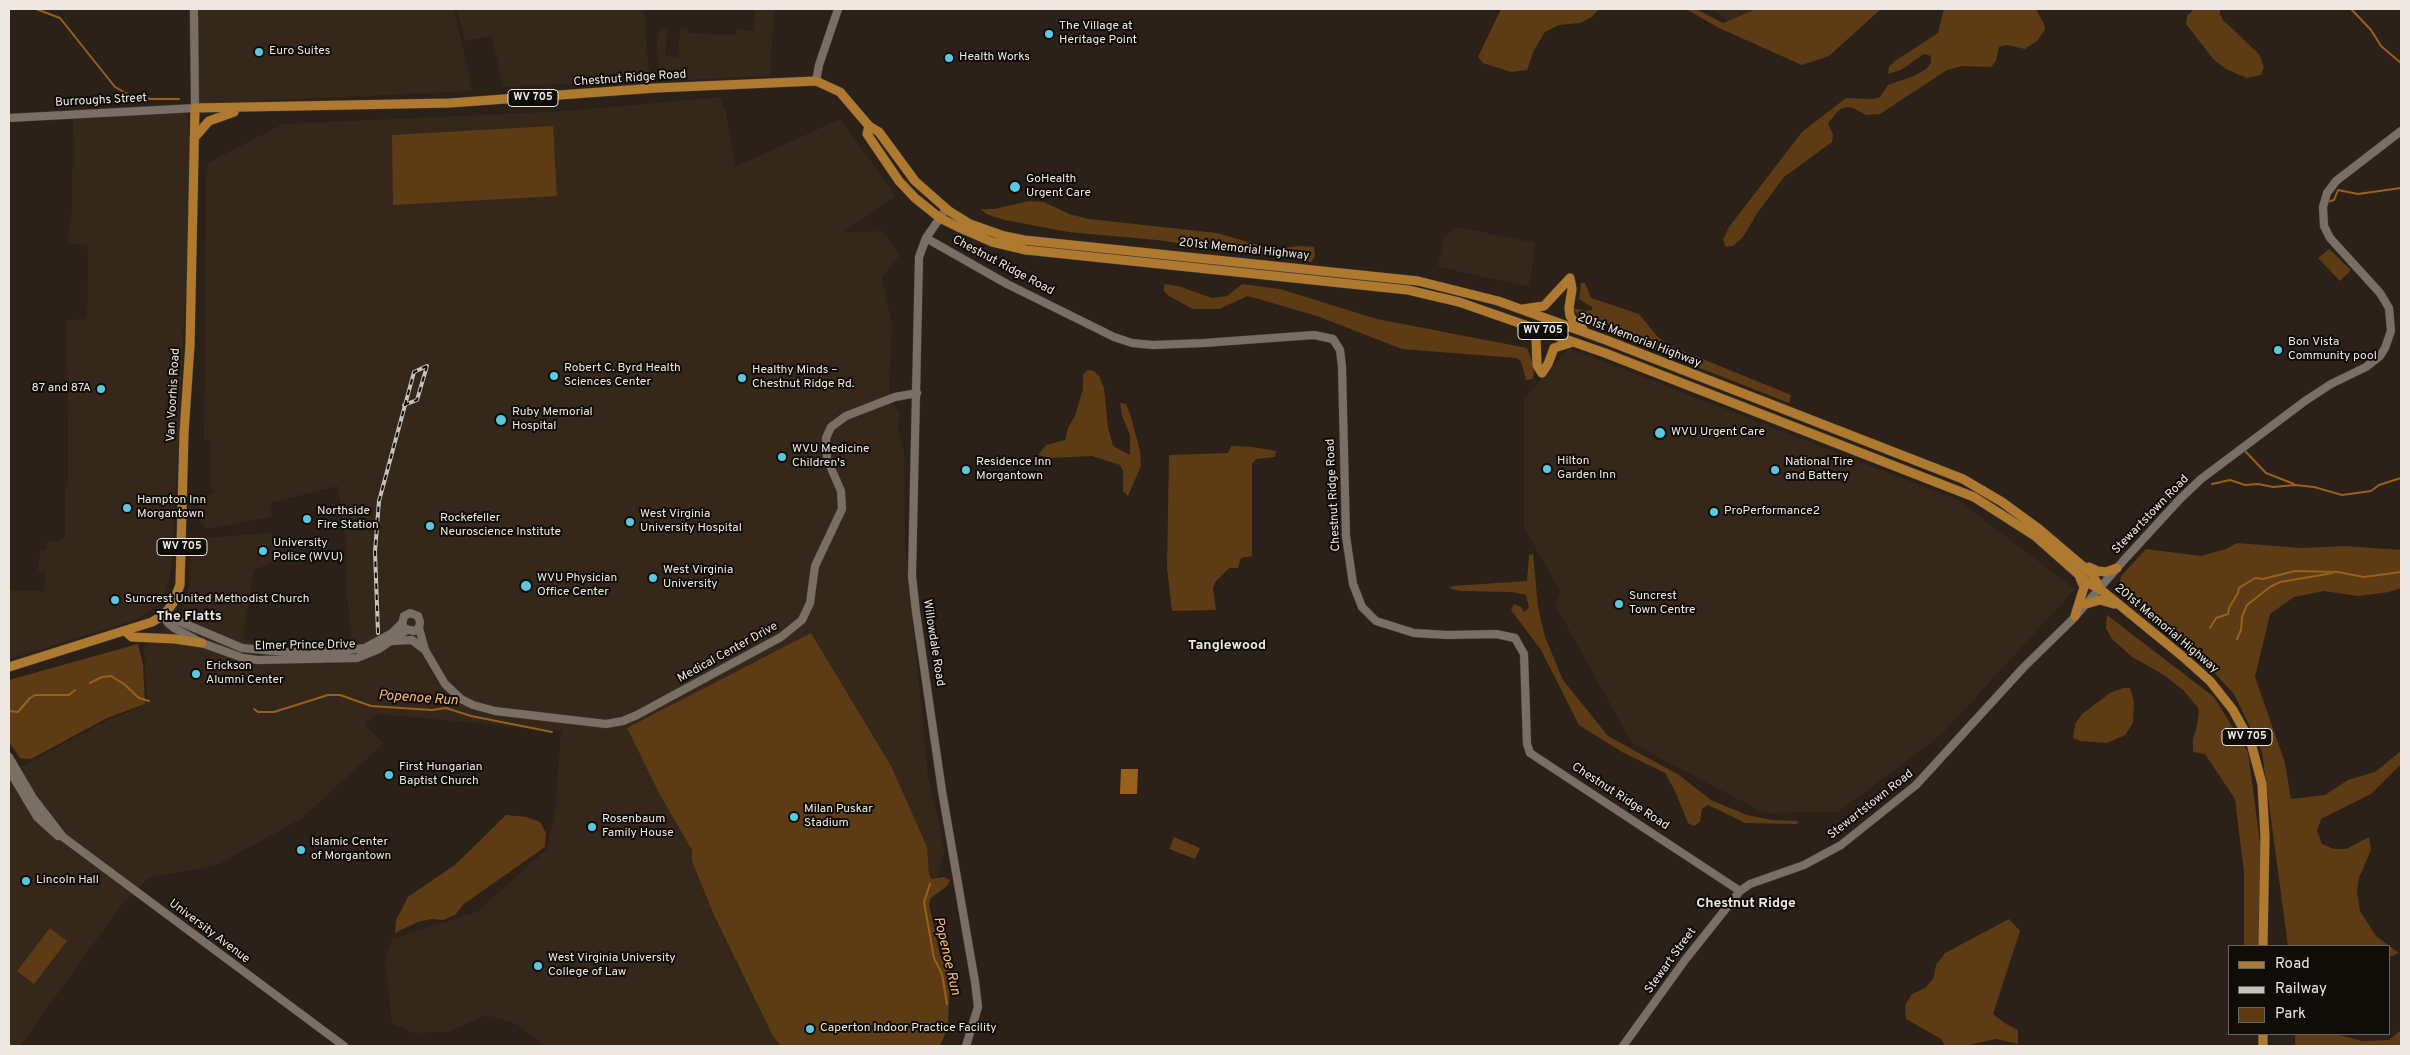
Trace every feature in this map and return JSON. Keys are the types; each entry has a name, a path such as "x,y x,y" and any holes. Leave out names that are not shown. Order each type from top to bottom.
{"main road":[{"name":"Chestnut Ridge Road","path":"195,108 244,109 468,102 656,88 816,81 840,92 869,126 879,132 915,181 946,209"},
{"name":"Van Voorhis Road","path":"164,615 173,603 180,586 184,433 190,345 195,108"},
{"path":"194,138 206,123 215,117 244,109"},
{"name":"Chestnut Ridge Road","path":"869,126 868,134 899,181 914,198 940,218"},
{"name":"201st Memorial Highway","path":"946,209 970,224 1004,236 1024,240 1418,281 1518,308 1606,340 1963,479 2025,518 2077,566"},
{"name":"201st Memorial Highway","path":"940,218 974,235 1026,250 1408,290 1475,306 1574,342 1974,497 2093,575 2100,589 2210,680 2233,710 2250,743 2262,784 2264,812 2263,945"},
{"path":"1518,308 1544,306 1570,278 1572,289 1568,308 1570,316 1575,323 1606,340"},
{"path":"1475,306 1489,315 1531,332 1536,338 1537,365 1542,373 1548,364 1554,348 1574,342"},
{"path":"2077,566 2106,572 2117,568"},
{"path":"2075,616 2084,587 2077,566"},
{"path":"2086,604 2100,600 2124,610"},
{"path":"9,667 152,622 164,615"},
{"path":"125,631 132,637 175,639 202,644"}],"street":[{"name":"Van Voorhis Road","path":"194,9 195,108"},
{"path":"816,81 819,65 838,9"},
{"name":"Burroughs Street","path":"9,118 195,108"},
{"name":"Stewartstown Road","path":"1740,891 1750,884 1804,865 1841,845 1916,785 2024,667 2100,589 2170,510 2202,479 2320,391 2366,367 2385,348 2392,324 2389,308 2380,293 2330,238 2324,226 2323,207 2327,193 2336,181 2401,131"},
{"path":"926,238 946,209"},
{"name":"Chestnut Ridge Road","path":"926,238 967,263 1114,337 1141,345 1235,342 1314,335 1333,340 1340,350 1342,367 1346,536 1353,584 1362,607 1376,621 1414,632 1448,635 1496,634 1515,638 1524,654 1527,744 1530,753 1740,891"},
{"name":"Willowdale Road","path":"926,238 919,257 912,576 935,738 977,996 978,1007 966,1046"},
{"name":"Medical Center Drive","path":"409,631 425,650 445,684 461,699 483,709 606,724 623,721 655,706 781,637 802,620 810,603 815,566 842,509 841,491 827,459 826,438 831,427 846,416 895,397 917,393"},
{"path":"413,613 420,619 419,628 409,631 402,623 404,616 413,613"},
{"name":"Elmer Prince Drive","path":"164,615 242,648 286,652 341,651 365,648 392,633 402,623"},
{"name":"Elmer Prince Drive","path":"164,615 168,623 174,628 202,644 243,658 276,660 357,658 379,649 409,631"},
{"name":"Medical Center Drive","path":"419,628 425,650"},
{"path":"389,642 407,639 425,650"},
{"name":"University Avenue","path":"9,756 32,798 62,836 344,1046"},
{"name":"University Avenue","path":"9,770 37,817 58,836 62,836"},
{"name":"Stewart Street","path":"1623,1046 1685,960 1740,891"}],"shaded area":[{"path":"188,9 454,9 473,91 191,104"},
{"path":"457,9 644,9 649,72 642,80 503,87 491,36 465,41"},
{"path":"755,9 774,9 770,76 663,81 660,77 656,34 660,29 668,27 665,56 678,57 680,28 688,29 688,33 735,35 736,29 753,31"},
{"path":"1711,9 1760,9 1734,24"},
{"name":"West Virginia University","path":"720,97 726,112 735,167 840,119 896,196 844,232 882,231 900,255 882,277 892,324 889,391 892,404 894,404 900,414 898,428 904,452 905,544 928,776 945,850 919,941 932,1046 545,1046 516,1024 486,1015 448,1032 415,1033 392,1024 385,958 392,939 478,911 547,849 555,811 561,731 377,714 365,725 384,743 301,819 217,865 149,878 122,904 20,1046 9,1046 9,773 108,720 147,704 144,649 182,610 189,586 191,539 271,533 280,560 254,570 243,638 329,665 353,656 347,595 347,554 338,486 270,503 272,517 206,529 197,516 199,503 213,492 210,485 210,441 204,440 206,172 208,163 283,124 566,111"},
{"path":"187,104 190,156 189,221 172,565 165,600 135,620 9,659 9,590 44,591 45,571 38,571 40,550 47,549 47,541 60,541 65,536 65,488 68,484 67,320 87,319 87,245 67,243 72,209 73,109"},
{"path":"1459,227 1535,243 1530,287 1438,267 1443,237"},
{"name":"Suncrest Town Centre","path":"1569,348 1958,500 2075,589 1942,734 1838,812 1764,813 1632,743 1555,605 1561,593 1524,527 1524,398"},
{"path":"1121,769 1138,769 1137,794 1120,794"}],"green space":[{"path":"1501,9 1599,9 1592,17 1580,23 1559,25 1545,32 1534,50 1527,70 1511,72 1483,63 1478,57"},
{"path":"1686,9 1696,9 1723,23 1756,9 1881,9 1829,56 1802,65 1719,28"},
{"path":"1944,9 2036,9 2045,30 2037,41 2025,49 2006,45 1999,47 1996,61 1991,67 1962,66 1947,70 1880,114 1866,115 1853,108 1846,107 1839,110 1828,123 1833,135 1832,142 1784,177 1758,212 1743,237 1733,246 1726,247 1723,240 1729,227 1802,132 1846,98 1873,99 1880,97 1888,85 1914,76 1926,69 1931,63 1931,56 1924,54 1901,70 1888,74 1889,67 1895,61 1938,33"},
{"path":"2194,9 2220,9 2223,20 2259,54 2264,67 2261,75 2247,78 2226,69 2214,60 2186,24 2187,16"},
{"path":"553,126 557,196 393,205 392,135"},
{"path":"1029,201 1044,202 1069,214 1089,219 1217,233 1272,249 1300,246 1314,247 1315,256 1311,262 1157,240 1068,232 1005,220 986,214 981,209 995,209"},
{"path":"2329,249 2351,270 2340,281 2318,258"},
{"path":"1581,283 1585,283 1591,298 1639,314 1657,336 1668,345 1791,395 1789,403 1654,350 1608,326 1578,316 1573,308 1585,311 1592,310 1592,307 1579,299"},
{"path":"1164,284 1178,286 1212,298 1227,296 1242,284 1280,289 1377,319 1527,348 1534,366 1533,379 1526,380 1521,361 1516,358 1402,349 1317,316 1248,296 1219,309 1193,309 1169,296 1164,291"},
{"path":"1088,370 1094,371 1099,376 1104,388 1108,427 1113,446 1130,455 1130,435 1122,416 1120,403 1126,404 1131,417 1140,451 1141,466 1128,496 1123,491 1123,471 1120,465 1092,456 1050,458 1038,455 1046,445 1065,440 1083,389 1083,374"},
{"path":"1231,446 1276,451 1275,457 1256,459 1252,464 1252,556 1241,558 1238,568 1229,568 1216,581 1213,588 1216,610 1172,611 1167,568 1169,455 1228,453"},
{"path":"2237,543 2302,548 2345,546 2401,550 2401,588 2389,592 2358,596 2324,591 2294,597 2270,614 2255,677 2285,763 2291,799 2325,795 2348,780 2375,772 2401,751 2401,764 2371,794 2321,819 2317,831 2322,844 2334,849 2346,849 2369,837 2371,850 2359,878 2357,891 2360,911 2376,936 2388,945 2288,945 2262,752 2234,694 2184,640 2137,604 2119,585 2121,576 2146,549 2201,556 2226,549"},
{"path":"1533,554 1538,607 1545,637 1563,680 1608,736 1679,775 1711,800 1747,815 1772,820 1798,821 1797,824 1745,823 1708,805 1702,809 1700,822 1694,826 1688,823 1675,791 1665,773 1622,752 1579,725 1541,650 1511,610 1514,604 1521,607 1524,612 1529,608 1526,595 1512,592 1461,591 1448,588 1453,586 1527,581 1529,555"},
{"path":"2107,615 2214,697 2248,752 2262,858 2261,945 2244,945 2244,872 2235,799 2205,754 2193,752 2193,739 2199,709 2184,691 2164,675 2132,657 2113,640 2106,629"},
{"path":"811,633 891,766 927,847 929,875 932,879 944,877 950,880 947,886 931,898 929,904 940,955 950,971 948,1027 940,1046 781,1046 773,1036 714,915 692,861 692,850 660,795 627,728"},
{"path":"138,644 143,665 145,704 107,718 31,759 20,758 9,742 9,680"},
{"path":"2123,688 2130,688 2134,701 2133,723 2125,735 2107,743 2080,741 2073,738 2075,724 2082,714 2110,693"},
{"path":"506,815 527,817 540,822 546,833 545,847 464,904 455,915 443,920 431,919 418,922 395,933 396,920 408,897 456,864"},
{"path":"1174,837 1200,848 1195,859 1169,849"},
{"path":"2009,919 2020,931 1993,1014 2018,1030 2018,1044 1996,1039 1965,1046 1945,1046 1941,1039 1906,1019 1905,1005 1912,994 1925,988 1933,979 1936,965 1945,953"},
{"path":"50,928 67,941 34,984 17,971"},
{"path":"2390,946 2399,953 2390,957"},
{"path":"2401,1030 2401,1046 2295,1046 2295,1035 2339,1035 2362,1041 2389,1040"}],"waterway":[{"path":"36,9 60,18 115,87 131,96 150,99 179,99"},
{"path":"2351,9 2371,30 2381,46 2401,63"},
{"path":"2327,202 2334,200 2338,190 2358,194 2401,188"},
{"path":"2245,451 2266,473 2294,484"},
{"path":"2212,484 2230,480 2245,485 2258,484 2273,487 2295,485 2314,487 2342,495 2371,491 2379,485 2401,478"},
{"path":"2210,628 2216,618 2228,614 2239,588 2255,578 2263,579 2295,571 2338,572 2364,577 2401,572"},
{"path":"2237,639 2247,605 2270,587 2280,582 2333,573"},
{"name":"Popenoe Run","path":"90,683 102,677 111,676 124,684 139,698 149,701"},
{"name":"Popenoe Run","path":"9,711 18,712 35,695 69,695 75,690"},
{"name":"Popenoe Run","path":"254,709 258,712 274,712 328,695 340,695 371,706 432,710 446,708 471,716 552,732"},
{"name":"Popenoe Run","path":"930,884 924,902 934,958 942,974 947,1004"}],"railway":[{"path":"404,405 417,400 427,366"},
{"path":"378,633 375,552 379,501 414,372 427,366"}],"place":[{"name":"The Village at Heritage Point","path":"1049,34"},
{"name":"Euro Suites","path":"259,52"},
{"name":"Health Works","path":"949,58"},
{"name":"GoHealth Urgent Care","path":"1015,187"},
{"name":"Bon Vista Community pool","path":"2278,350"},
{"name":"Robert C. Byrd Health Sciences Center","path":"554,376"},
{"name":"Healthy Minds – Chestnut Ridge Rd.","path":"742,378"},
{"name":"87 and 87A","path":"101,389"},
{"name":"Ruby Memorial Hospital","path":"501,420"},
{"name":"WVU Urgent Care","path":"1660,433"},
{"name":"WVU Medicine Children's","path":"782,457"},
{"name":"Hilton Garden Inn","path":"1547,469"},
{"name":"Residence Inn Morgantown","path":"966,470"},
{"name":"National Tire and Battery","path":"1775,470"},
{"name":"Hampton Inn Morgantown","path":"127,508"},
{"name":"ProPerformance2","path":"1714,512"},
{"name":"Northside Fire Station","path":"307,519"},
{"name":"West Virginia University Hospital","path":"630,522"},
{"name":"Rockefeller Neuroscience Institute","path":"430,526"},
{"name":"University Police (WVU)","path":"263,551"},
{"name":"West Virginia University","path":"653,578"},
{"name":"WVU Physician Office Center","path":"526,586"},
{"name":"Suncrest United Methodist Church","path":"115,600"},
{"name":"Suncrest Town Centre","path":"1619,604"},
{"name":"Erickson Alumni Center","path":"196,674"},
{"name":"First Hungarian Baptist Church","path":"389,775"},
{"name":"Milan Puskar Stadium","path":"794,817"},
{"name":"Rosenbaum Family House","path":"592,827"},
{"name":"Islamic Center of Morgantown","path":"301,850"},
{"name":"Lincoln Hall","path":"26,881"},
{"name":"West Virginia University College of Law","path":"538,966"},
{"name":"Caperton Indoor Practice Facility","path":"810,1029"}],"district":[{"name":"The Flatts","path":"189,617"},
{"name":"Tanglewood","path":"1227,646"},
{"name":"Chestnut Ridge","path":"1746,904"}]}
